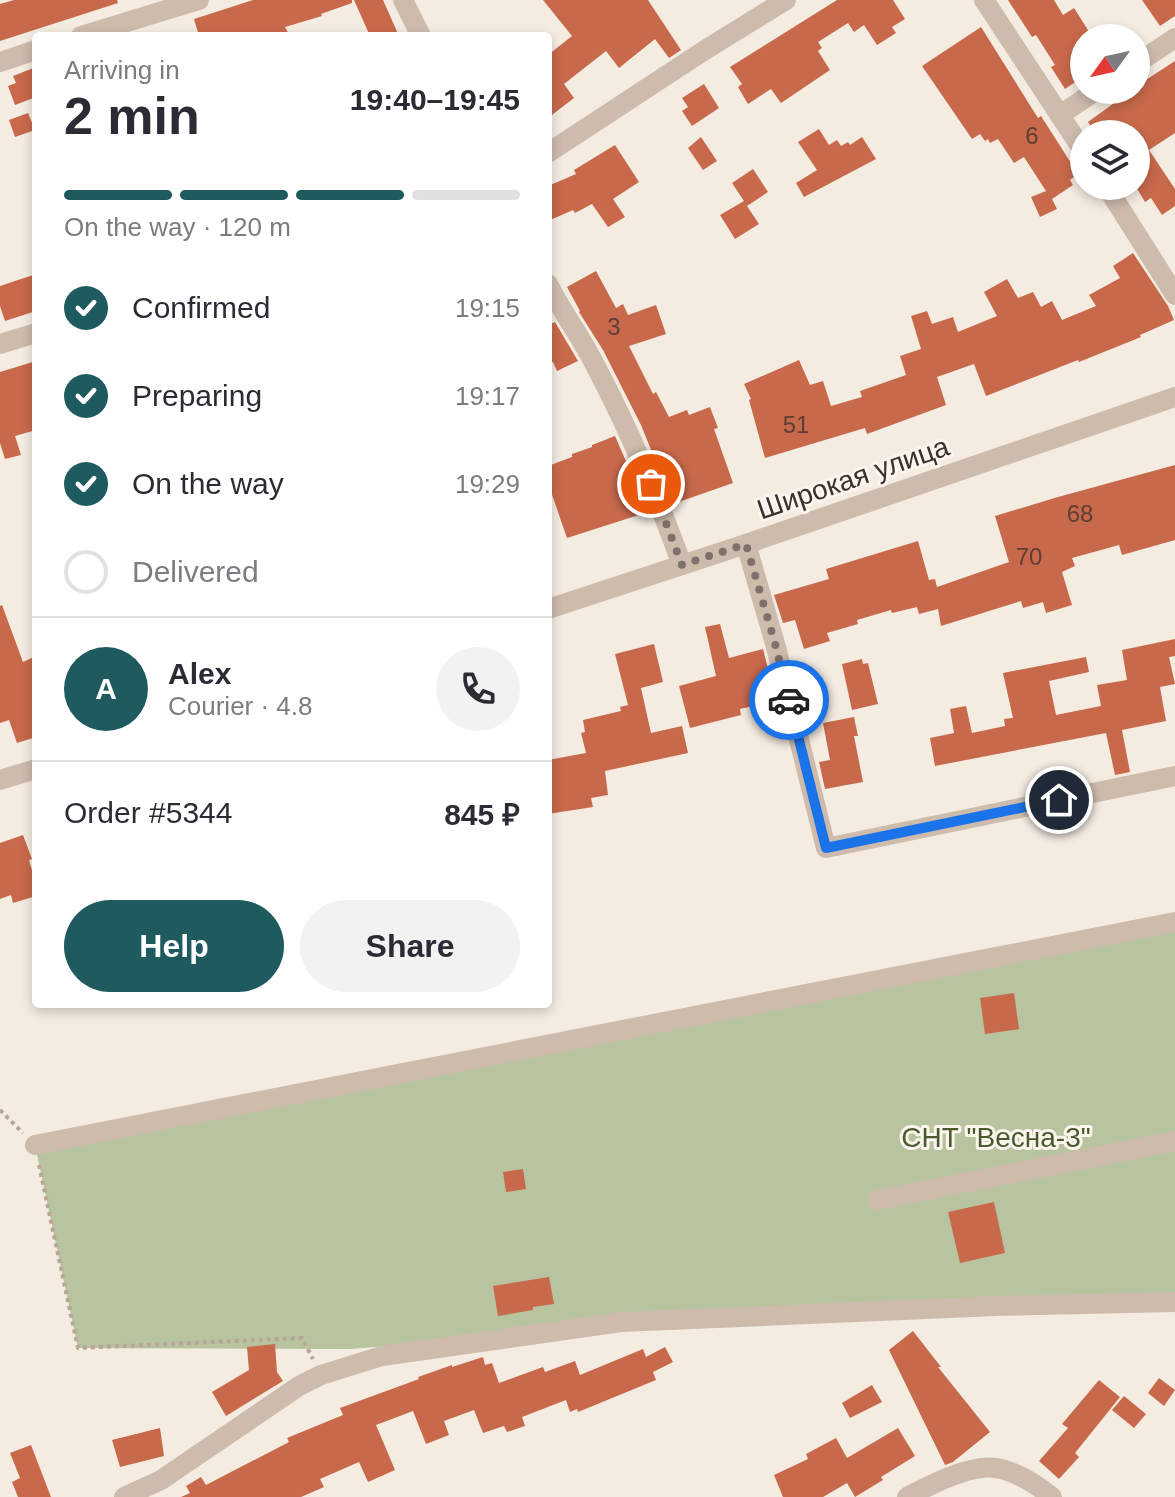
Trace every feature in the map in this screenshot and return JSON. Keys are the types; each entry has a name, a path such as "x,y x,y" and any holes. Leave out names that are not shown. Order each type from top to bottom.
{"street":[{"path":"94,32 199,0"},
{"path":"403,0 419,32"},
{"path":"552,150 786,0"},
{"path":"984,0 1070,130"},
{"path":"1150,55 1175,38"},
{"path":"0,62 32,51"},
{"path":"1060,115 1076,104"},
{"path":"1115,200 1175,295"},
{"path":"552,292 594,362 631,437 682,565"},
{"path":"0,344 32,334"},
{"name":"Широкая улица","path":"552,608 1175,397"},
{"path":"746,544 776,647 826,848 1175,776"},
{"path":"0,780 32,770"},
{"path":"35,1145 1175,922"},
{"path":"877,1200 1175,1141"},
{"path":"124,1497 161,1480 299,1386 321,1375 382,1356 621,1322 996,1306 1175,1302"},
{"path":"907,1497 939,1481 973,1470 995,1467 1016,1474 1052,1497"}],"path":[{"path":"0,1110 35,1145 78,1348 302,1338 321,1375"}],"green space":[{"name":"СНТ \"Весна-3\"","path":"1175,922 1175,1306 621,1327 351,1349 78,1348 35,1145"}],"building":[{"path":"14,0 117,0 118,3 0,41 0,4"},
{"path":"253,0 352,0 352,3 322,16 285,27 288,32 198,32 194,19"},
{"path":"354,0 383,0 397,32 368,32"},
{"path":"543,0 648,0 681,50 669,58 655,39 619,68 606,51 564,84 574,98 552,115 552,52 572,36"},
{"path":"837,0 893,0 905,19 892,27 896,33 877,45 864,25 854,32 848,23 818,42 822,48 818,51 830,70 781,103 771,89 748,104 738,87 742,84 730,67"},
{"path":"1008,0 1054,0 1063,15 1074,8 1084,24 1070,24 1070,86 1065,89 1051,67 1055,65 1036,35 1032,37"},
{"path":"1142,0 1175,0 1175,16 1160,26"},
{"path":"981,27 1038,118 1041,116 1070,161 1070,187 1052,199 1057,209 1040,217 1031,197 1046,191 1024,157 1014,163 998,139 990,143 980,134 972,139 922,66"},
{"path":"1175,61 1175,133 1150,149 1150,120 1091,120 1113,104 1150,104 1150,77"},
{"path":"32,69 32,99 15,105 8,86 16,83 13,76"},
{"path":"704,84 719,108 692,126 682,111 688,107 682,98"},
{"path":"28,113 32,131 15,137 9,120"},
{"path":"819,129 829,145 837,140 841,146 848,142 850,145 862,137 876,159 804,197 796,183 817,170 798,142"},
{"path":"701,137 717,161 703,170 688,148"},
{"path":"615,145 639,182 613,199 625,217 608,227 592,204 552,219 552,184 576,174 574,170"},
{"path":"1150,152 1175,189 1175,206 1162,215 1151,198"},
{"path":"753,169 768,192 747,206 759,224 735,239 720,215 744,201 732,183"},
{"path":"1133,253 1174,320 1141,337 986,396 974,364 937,377 946,405 867,434 865,428 765,458 751,399 744,384 799,360 810,385 823,381 831,406 862,397 860,391 906,375 900,356 921,349 911,316 927,311 932,324 953,317 958,332 997,316 984,292 1007,279 1018,298 1033,292 1041,307 1052,301 1062,320 1096,306 1089,295 1120,278 1113,266"},
{"path":"596,271 616,308 623,304 628,315 656,305 666,334 629,346 653,394 656,392 669,417 687,410 689,415 710,407 718,428 714,429 733,483 673,504 641,425 567,287"},
{"path":"32,275 32,312 5,321 0,306 0,286"},
{"path":"555,322 578,361 557,371 552,362 552,323"},
{"path":"32,362 32,431 15,436 21,455 5,459 0,443 0,372"},
{"path":"615,436 648,512 567,538 552,495 552,464"},
{"path":"1175,465 1175,540 1122,555 1119,545 1072,558 1075,566 1062,572 1072,605 1046,613 1043,602 1023,608 1021,601 941,626 938,609 919,614 917,607 892,613 891,610 827,633 830,641 804,649 795,620 783,623 774,595 829,579 826,569 918,541 929,580 935,579 937,587 1009,562 995,516"},
{"path":"0,606 23,662 32,658 32,738 17,743 9,720 0,723"},
{"path":"720,624 729,658 763,649 770,677 761,679 766,703 740,709 741,715 690,728 679,686 716,676 705,627"},
{"path":"1175,639 1175,656 1169,657 1175,684 1160,687 1166,721 1122,730 1130,772 1115,775 1106,733 935,766 930,738 954,733 950,709 966,706 972,733 1005,726 1004,719 1013,718 1003,673 1086,657 1089,672 1049,681 1056,715 1101,706 1097,685 1127,680 1122,650"},
{"path":"654,644 663,682 641,688 651,733 682,726 688,753 605,771 608,795 591,798 593,807 552,813 552,759 586,753 581,733 585,732 583,720 621,711 620,707 628,705 615,654"},
{"path":"862,659 863,664 868,663 878,704 852,710 842,664"},
{"path":"854,717 858,736 854,736 863,782 825,789 819,762 830,760 823,723"},
{"path":"23,835 32,859 29,860 32,897 13,903 11,895 0,899 0,843"},
{"path":"1014,993 1019,1029 985,1034 980,998"},
{"path":"523,1169 526,1189 506,1192 503,1172"},
{"path":"994,1202 1005,1253 960,1263 948,1212"},
{"path":"549,1277 554,1304 498,1316 493,1286"},
{"path":"913,1331 990,1432 945,1465 889,1350"},
{"path":"275,1344 277,1372 283,1381 226,1416 212,1392 249,1370 247,1347"},
{"path":"665,1347 673,1362 653,1372 656,1380 578,1412 577,1409 570,1412 566,1400 522,1417 525,1426 507,1432 504,1426 483,1433 474,1410 444,1421 449,1435 426,1444 413,1411 376,1425 395,1470 368,1482 359,1462 320,1479 324,1487 301,1497 181,1497 190,1493 186,1486 201,1477 206,1485 289,1442 287,1438 343,1415 340,1408 452,1365 483,1357 485,1365 492,1363 499,1383 543,1367 545,1372 575,1361 580,1375 643,1349 646,1357"},
{"path":"1159,1378 1175,1390 1164,1406 1148,1393"},
{"path":"1099,1380 1120,1397 1075,1453 1079,1457 1059,1479 1039,1461 1068,1428 1062,1424"},
{"path":"872,1385 882,1402 850,1418 842,1403"},
{"path":"1124,1396 1146,1414 1134,1428 1112,1410"},
{"path":"160,1428 164,1456 120,1467 112,1440"},
{"path":"898,1428 915,1456 855,1497 847,1483 823,1497 783,1497 774,1475 808,1459 806,1454 836,1438 847,1458"},
{"path":"31,1445 51,1497 18,1497 12,1482 20,1478 10,1453"}],"way so far":[{"path":"651,484 682,565 746,544 789,700"}],"route":[{"path":"789,700 826,848 1059,800"}]}
